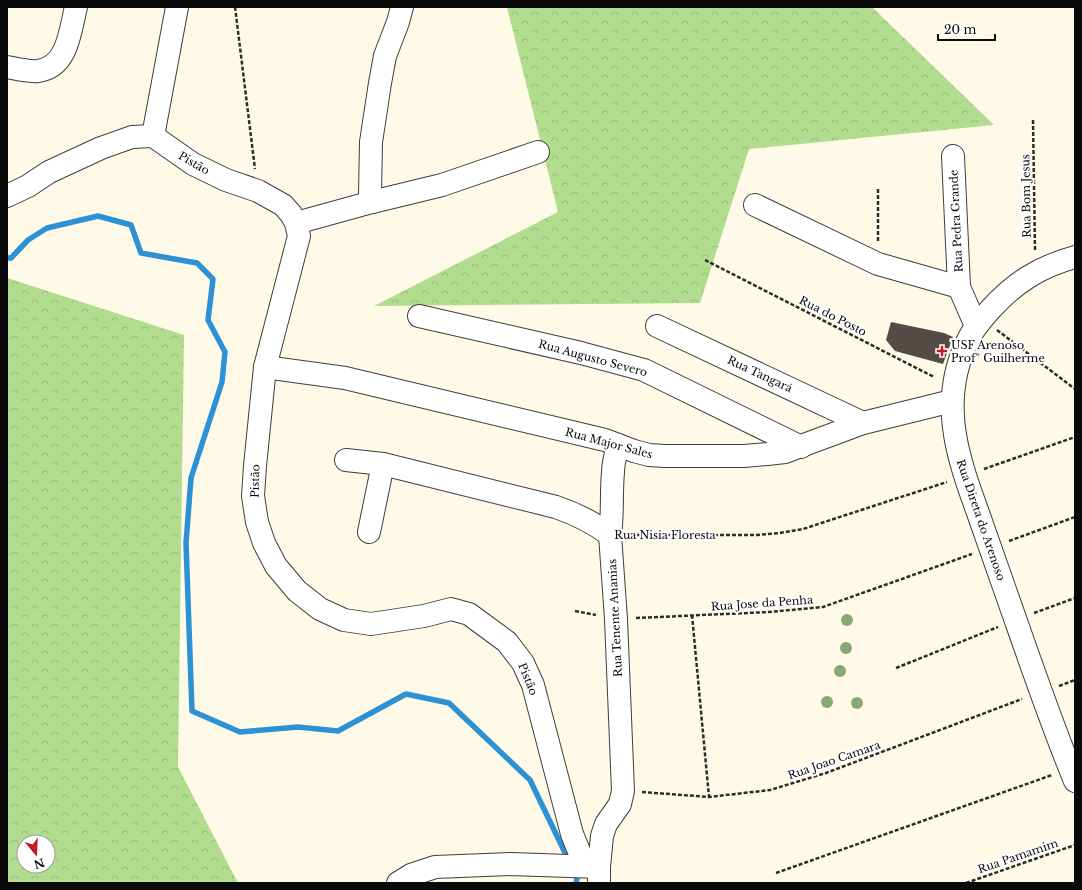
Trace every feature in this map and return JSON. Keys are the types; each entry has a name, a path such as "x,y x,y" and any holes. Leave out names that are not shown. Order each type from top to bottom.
{"street":[{"path":"7,67 38,71 57,62 67,46 76,7"},
{"path":"7,196 28,186 49,172 101,148 132,137 152,136 177,7"},
{"path":"372,202 370,195 371,142 380,83 385,56 402,7"},
{"name":"Pistão","path":"152,136 193,164 226,180 258,191 284,205 296,223 299,236 265,367 253,496 257,522 264,543 276,566 297,591 320,609 344,620 371,624 424,616 451,609 469,614 507,642 523,663 533,685 572,834 595,872"},
{"path":"296,223 442,185 538,152"},
{"name":"Rua Pedra Grande","path":"953,156 959,287"},
{"path":"755,205 878,264 959,287 979,323"},
{"name":"Rua Direta do Arenoso","path":"1072,775 964,476 955,438 952,394 957,369 968,339 979,323 995,305 1015,286 1035,272 1059,261 1075,257"},
{"name":"Rua Augusto Severo","path":"419,316 582,353 644,370 801,447"},
{"name":"Rua Tangará","path":"657,326 863,423"},
{"name":"Rua Major Sales","path":"265,367 345,378 598,438 649,455 665,456 744,456 785,452 863,423 952,394"},
{"name":"Rua Tenente Ananias","path":"618,445 614,459 612,522 610,535 616,618 623,791"},
{"name":"Rua Nisia Floresta","path":"346,460 383,464 556,507 576,514 595,524 610,535"},
{"path":"369,532 383,464"},
{"path":"398,883 411,875 435,867 511,864 595,872 602,836 606,824 620,804 623,791"}],"path":[{"path":"235,7 258,191"},
{"name":"Rua Bom Jesus","path":"1033,120 1035,272"},
{"path":"878,187 878,264"},
{"name":"Rua do Posto","path":"705,260 952,394"},
{"path":"979,323 1075,389"},
{"name":"Rua Nisia Floresta","path":"610,535 780,534 803,529 964,476 1075,437"},
{"name":"Rua Jose da Penha","path":"574,611 616,618 769,612 823,607 1075,517"},
{"path":"896,668 1015,619 1075,598"},
{"path":"692,615 709,797"},
{"name":"Rua Joao Camara","path":"623,791 709,797 770,790 826,773 1041,692"},
{"path":"776,873 1072,775"},
{"name":"Rua Pamamim","path":"966,883 1075,845"}],"green space":[{"path":"507,7 872,7 994,125 749,149 700,303 374,306 558,212"},
{"path":"7,278 184,335 178,767 238,883 7,883"}],"building":[{"path":"891,322 944,333 953,337 943,364 895,351 886,340"}],"waterway":[{"path":"7,258 11,258 28,240 47,228 98,216 131,225 141,253 197,263 213,279 208,320 225,352 222,382 191,478 186,543 192,711 240,732 298,727 338,731 406,694 449,703 530,780 569,861"},
{"path":"573,870 577,879 576,883"}],"place":[{"name":"USF Arenoso Profº Guilherme","path":"942,351"}]}
